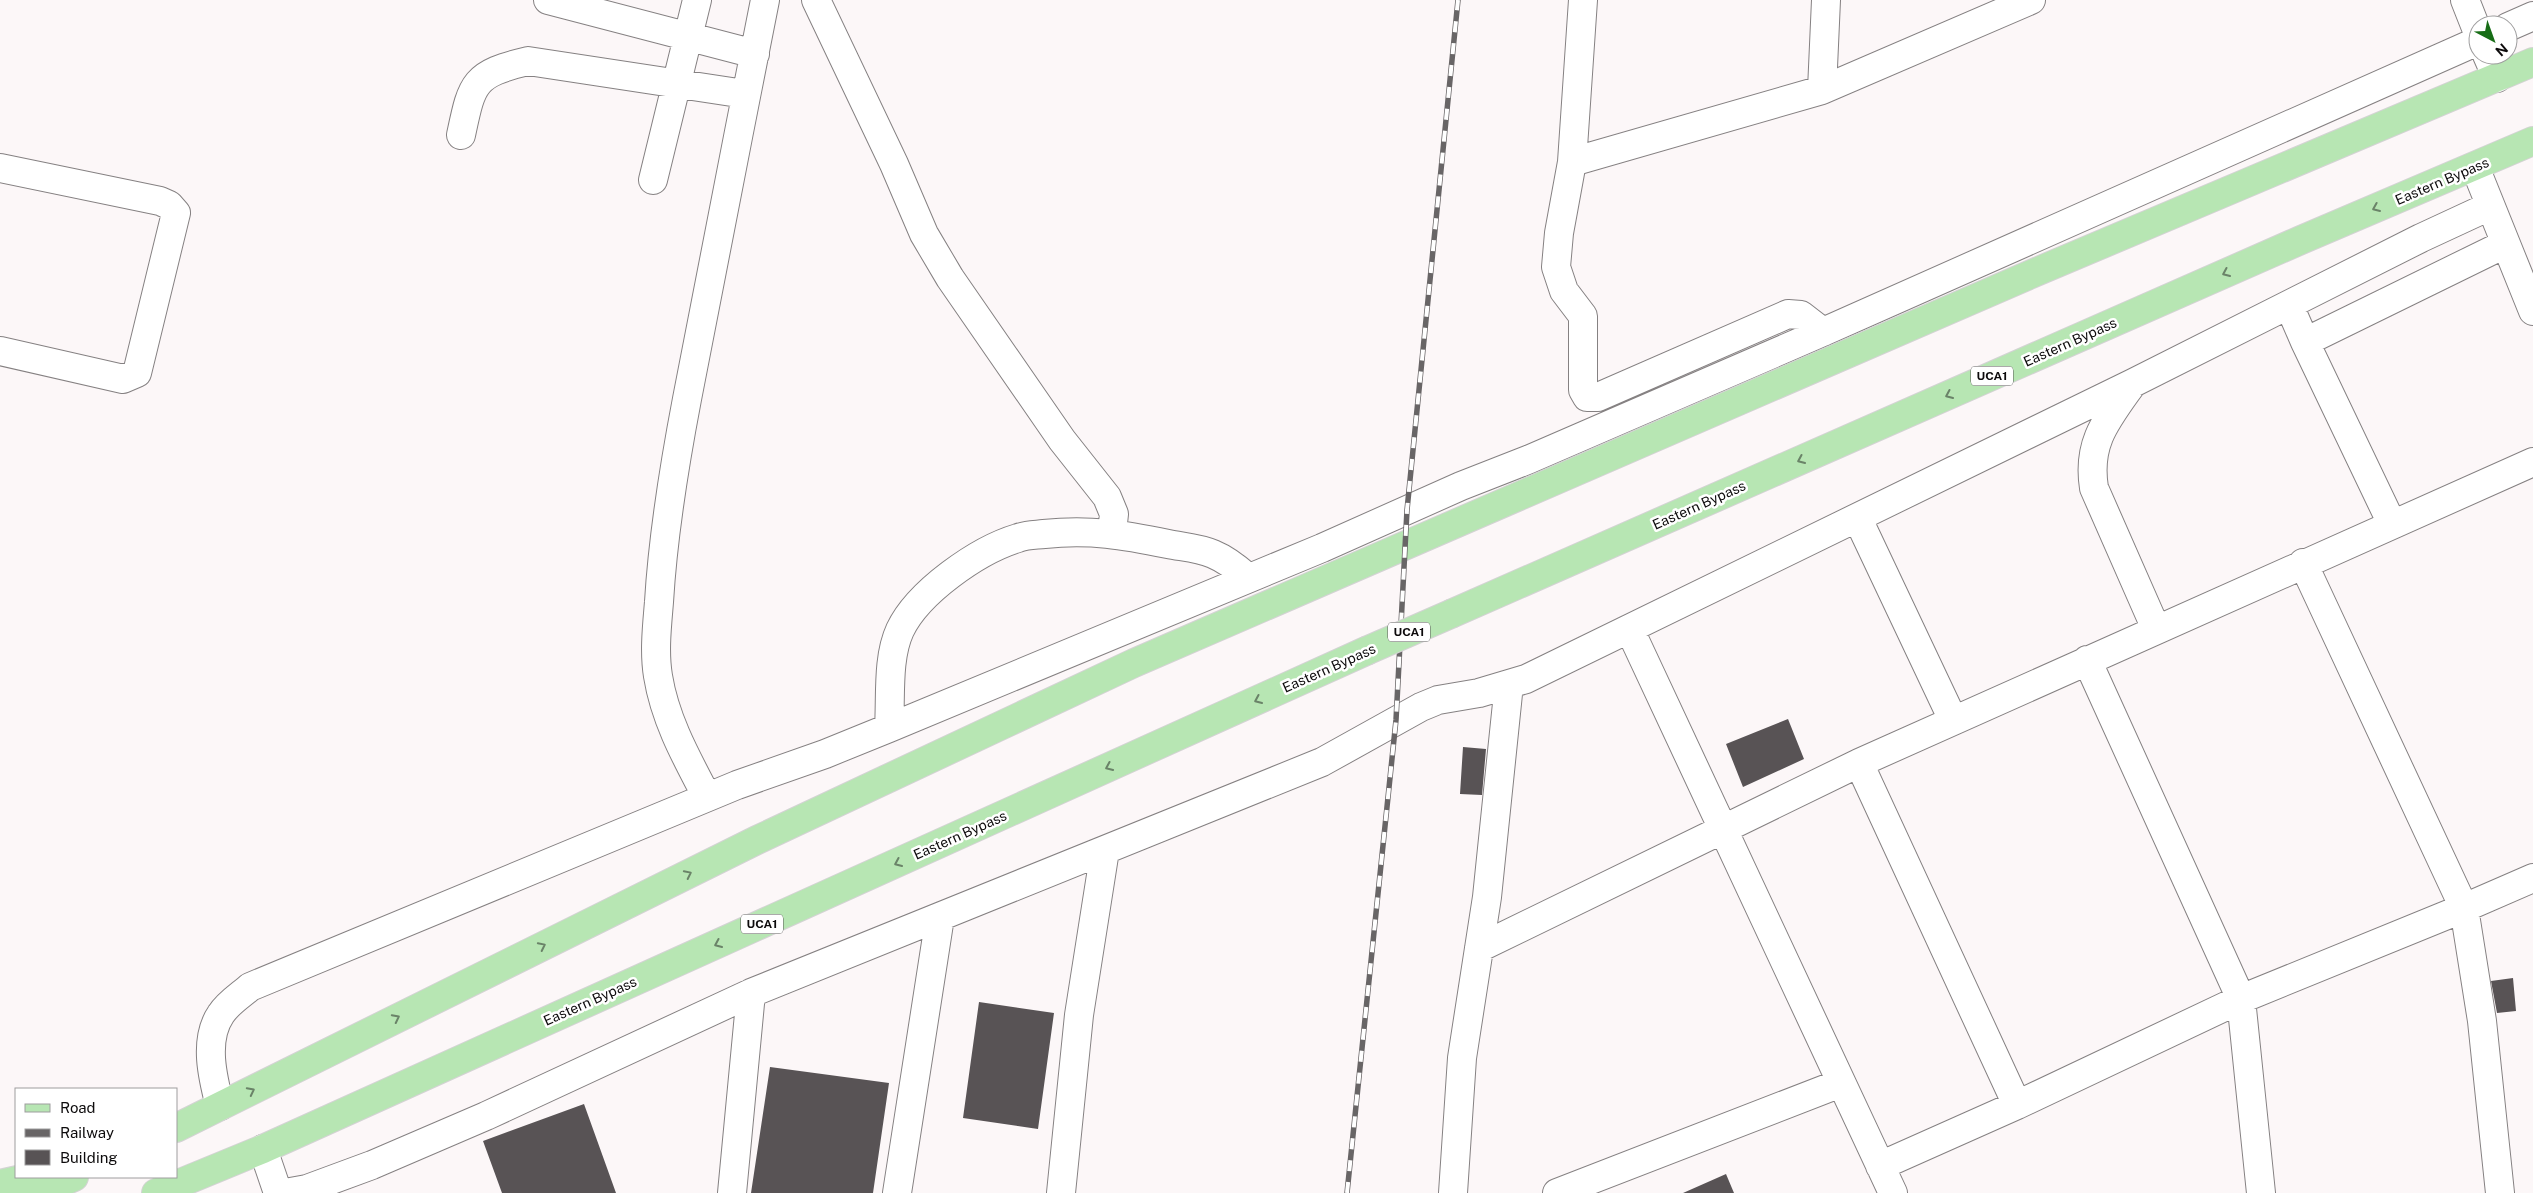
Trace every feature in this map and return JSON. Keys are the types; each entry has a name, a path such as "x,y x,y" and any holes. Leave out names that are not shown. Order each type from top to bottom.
{"main road":[{"path":"178,1127 756,840 1134,663 2027,276 2492,66 2533,62"},
{"name":"Eastern Bypass","path":"156,1193 263,1149 1366,652 2301,240 2533,141"},
{"path":"171,1193 193,1177"},
{"path":"0,1184 27,1178"},
{"path":"38,1193 72,1178"}],"street":[{"path":"548,0 754,54"},
{"path":"653,180 697,0"},
{"path":"707,797 680,746 668,714 658,676 657,634 666,527 677,454 745,94 765,0"},
{"path":"816,0 894,164 924,234 950,278 1040,408 1106,497 1114,514 1112,532"},
{"path":"1583,0 1572,162 1559,234 1556,267 1564,291 1583,316 1583,390 1587,397 1598,397 1788,314 1801,315 1823,332"},
{"path":"1822,90 1826,0"},
{"path":"1572,162 1822,90 2031,0"},
{"path":"2465,0 2471,15"},
{"path":"2518,23 2533,16"},
{"path":"220,1106 211,1073 213,1036 220,1014 250,987 707,797 890,728 1530,459 1823,332 2468,45"},
{"path":"461,135 469,96 476,84 498,68 528,61 745,94"},
{"path":"2475,167 2533,311"},
{"path":"0,168 160,201 169,205 176,213 137,373 123,379 0,351"},
{"path":"285,1193 307,1189 381,1161 486,1116 751,993 1322,762 1421,707 1438,700 1480,693 1526,679 1858,519 2490,206"},
{"path":"2305,342 2505,244"},
{"path":"2392,254 2406,293"},
{"path":"2289,305 2392,524"},
{"path":"2133,383 2109,416 2098,438 2092,459 2092,473 2094,488 2156,630"},
{"path":"1479,948 1859,763 1953,720 2392,524 2531,470"},
{"path":"1858,519 1953,720"},
{"path":"890,728 892,662 900,630 911,613 929,592 987,551 1018,537 1068,531 1112,532 1203,550 1232,565 1247,577"},
{"path":"2303,563 2464,908 2482,1020 2500,1193"},
{"path":"1630,630 1893,1193"},
{"path":"2087,660 2241,998 2261,1193"},
{"path":"1453,1193 1462,1058 1479,948 1509,684"},
{"path":"1859,763 2018,1106"},
{"path":"1061,1193 1080,1015 1105,850"},
{"path":"1880,1166 2018,1106 2241,998 2464,908 2533,878"},
{"path":"897,1193 940,917"},
{"path":"732,1193 751,993"},
{"path":"1557,1193 1841,1083"},
{"path":"263,1149 278,1193"}],"building":[{"path":"1788,719 1804,759 1743,787 1726,744"},
{"path":"1463,747 1486,749 1482,795 1460,794"},
{"path":"2513,978 2516,1011 2497,1013 2491,981"},
{"path":"979,1002 1054,1013 1038,1129 963,1118"},
{"path":"770,1067 889,1083 873,1193 751,1193"},
{"path":"584,1104 616,1193 502,1193 483,1141"},
{"path":"1726,1174 1734,1193 1683,1193"}],"railway":[{"path":"1347,1193 1396,720 1407,510 1458,0"}]}
